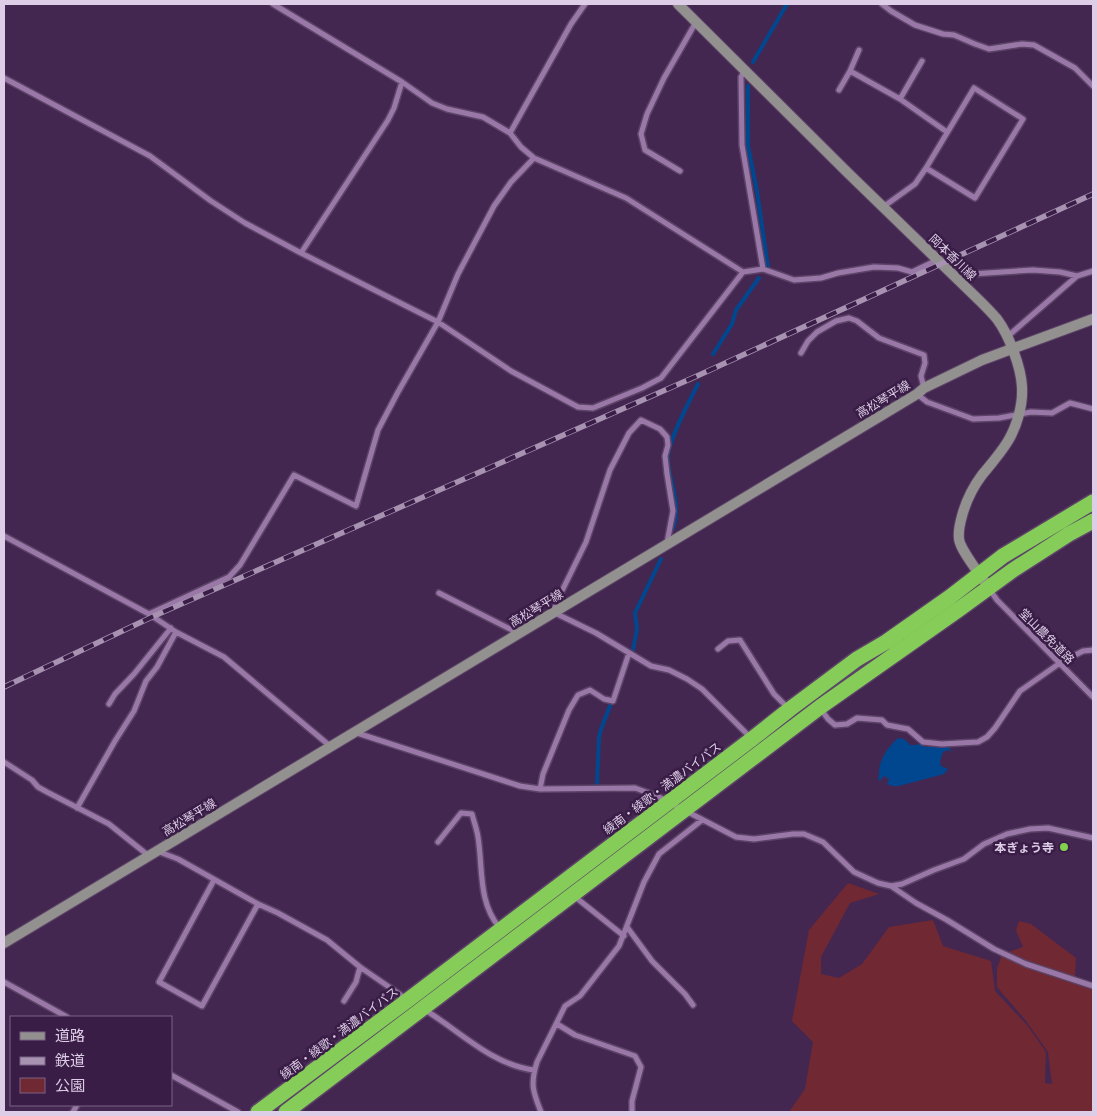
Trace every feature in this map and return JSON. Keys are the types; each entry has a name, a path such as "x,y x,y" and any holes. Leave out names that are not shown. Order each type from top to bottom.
{"highway":[{"name":"綾南・綾歌・満濃バイパス","path":"258,1112 752,739 795,709 858,659 886,642 1004,556 1093,502"},
{"path":"286,1112 684,811 815,708 1013,570 1093,521"}],"main road":[{"name":"岡本香川線","path":"678,4 956,277 997,319 1007,336 1013,348 1022,387 1019,413 1008,441 972,491 960,525 959,540 961,546 989,588"},
{"name":"高松琴平線","path":"4,943 920,391 982,360 1093,319"}],"street":[{"path":"273,4 402,82 432,103 447,109 483,117 510,133 521,147 534,158 626,198 743,272 763,269 794,280 822,278 838,272 874,267 898,268 912,272 938,259"},
{"path":"510,133 571,24 585,4"},
{"path":"882,4 915,25 943,34 954,35 989,49 1022,44 1034,45 1076,68 1093,86"},
{"path":"680,171 645,150 641,134 647,114 664,78 696,22"},
{"path":"839,90 859,50"},
{"path":"900,99 922,61"},
{"path":"745,70 741,78 742,145 763,269"},
{"path":"850,71 900,99 947,132"},
{"path":"4,78 150,156 244,223 438,322 512,371 578,406 593,408 662,378 743,272"},
{"path":"300,253 388,120 402,82"},
{"path":"883,207 915,184 974,88 1023,119 975,198 926,168"},
{"path":"149,614 229,577 240,565 294,475 356,506 378,430 438,322 458,274 494,206 511,182 534,158"},
{"path":"956,277 972,274 1033,270 1060,272 1077,276"},
{"path":"1007,336 1077,276 1093,271"},
{"path":"800,354 808,341 817,332 836,321 849,318 857,321 879,338 924,355 925,363 920,376 920,391 927,402 972,419 999,418 1031,412 1052,413 1070,403 1093,408"},
{"path":"667,544 673,511 665,456 668,445 667,437 660,429 641,420 628,433 610,470 586,542 553,612 596,633 651,666 670,670 687,679 702,689 752,739"},
{"path":"4,536 224,656 330,746"},
{"name":"堂山農免道路","path":"989,588 997,600 1093,697"},
{"path":"438,593 518,633"},
{"path":"109,704 115,694 174,630"},
{"path":"77,808 115,741 134,712 146,681 157,667 174,630"},
{"path":"718,648 728,641 740,640 774,694 795,709"},
{"path":"815,708 835,725 847,724 857,718 882,720 887,725 908,729 924,742 942,744 978,742 987,737 995,728 1020,691 1060,663 1083,651 1093,650"},
{"path":"540,790 543,774 569,710 578,695 590,690 604,699 613,701 629,653"},
{"path":"354,732 520,786 540,790 635,788 669,802 736,838 754,839 804,834 823,842 854,872 878,883 891,886 994,949 1026,964 1093,986"},
{"path":"4,762 32,780 38,787 109,824 153,853 178,859 326,940 360,968 397,994 438,1018 490,1054 508,1064 534,1070"},
{"path":"438,842 461,813 472,814 478,836 482,886 489,913 501,930"},
{"path":"541,1112 532,1088 534,1070 565,1006 580,996 619,946 644,882 659,854 702,820"},
{"path":"891,886 902,884 964,859 984,844 1007,834 1030,829 1048,828 1093,838"},
{"path":"214,880 160,982 202,1006 258,904"},
{"path":"573,895 624,936"},
{"path":"627,927 652,961 685,994 693,1005"},
{"path":"344,1002 356,982 360,968"},
{"path":"4,982 65,1016"},
{"path":"557,1024 574,1035 635,1056 641,1067 632,1101 632,1112"},
{"path":"172,1076 238,1112"}],"green space":[{"path":"848,883 879,894 850,903 821,957 821,974 839,978 862,964 889,927 933,920 943,946 991,961 995,991 1027,1025 1046,1052 1045,1083 1052,1084 1048,1052 1026,1021 997,987 997,968 1002,955 1024,966 1093,989 1093,1112 789,1112 805,1089 813,1042 792,1021 809,930"},
{"path":"1019,921 1031,924 1076,958 1075,977 1027,961 1009,952 1023,947 1016,930"}],"water":[{"path":"898,738 905,740 910,745 917,745 919,743 926,747 949,747 952,752 948,750 943,752 940,761 941,766 948,769 944,774 899,786 887,784 889,779 884,776 880,781 878,779 881,761 888,749"}],"waterway":[{"path":"753,62 787,4"},
{"path":"748,86 748,146 757,191 768,268"},
{"path":"713,354 732,324 736,310 759,278"},
{"path":"673,529 676,507 668,463 669,448 698,384"},
{"path":"633,650 637,629 635,613 661,559"},
{"path":"597,784 599,738 610,706"}],"railway":[{"path":"4,687 154,616 697,376 1093,194"}],"place":[{"name":"本ぎょう寺","path":"1064,847"}]}
